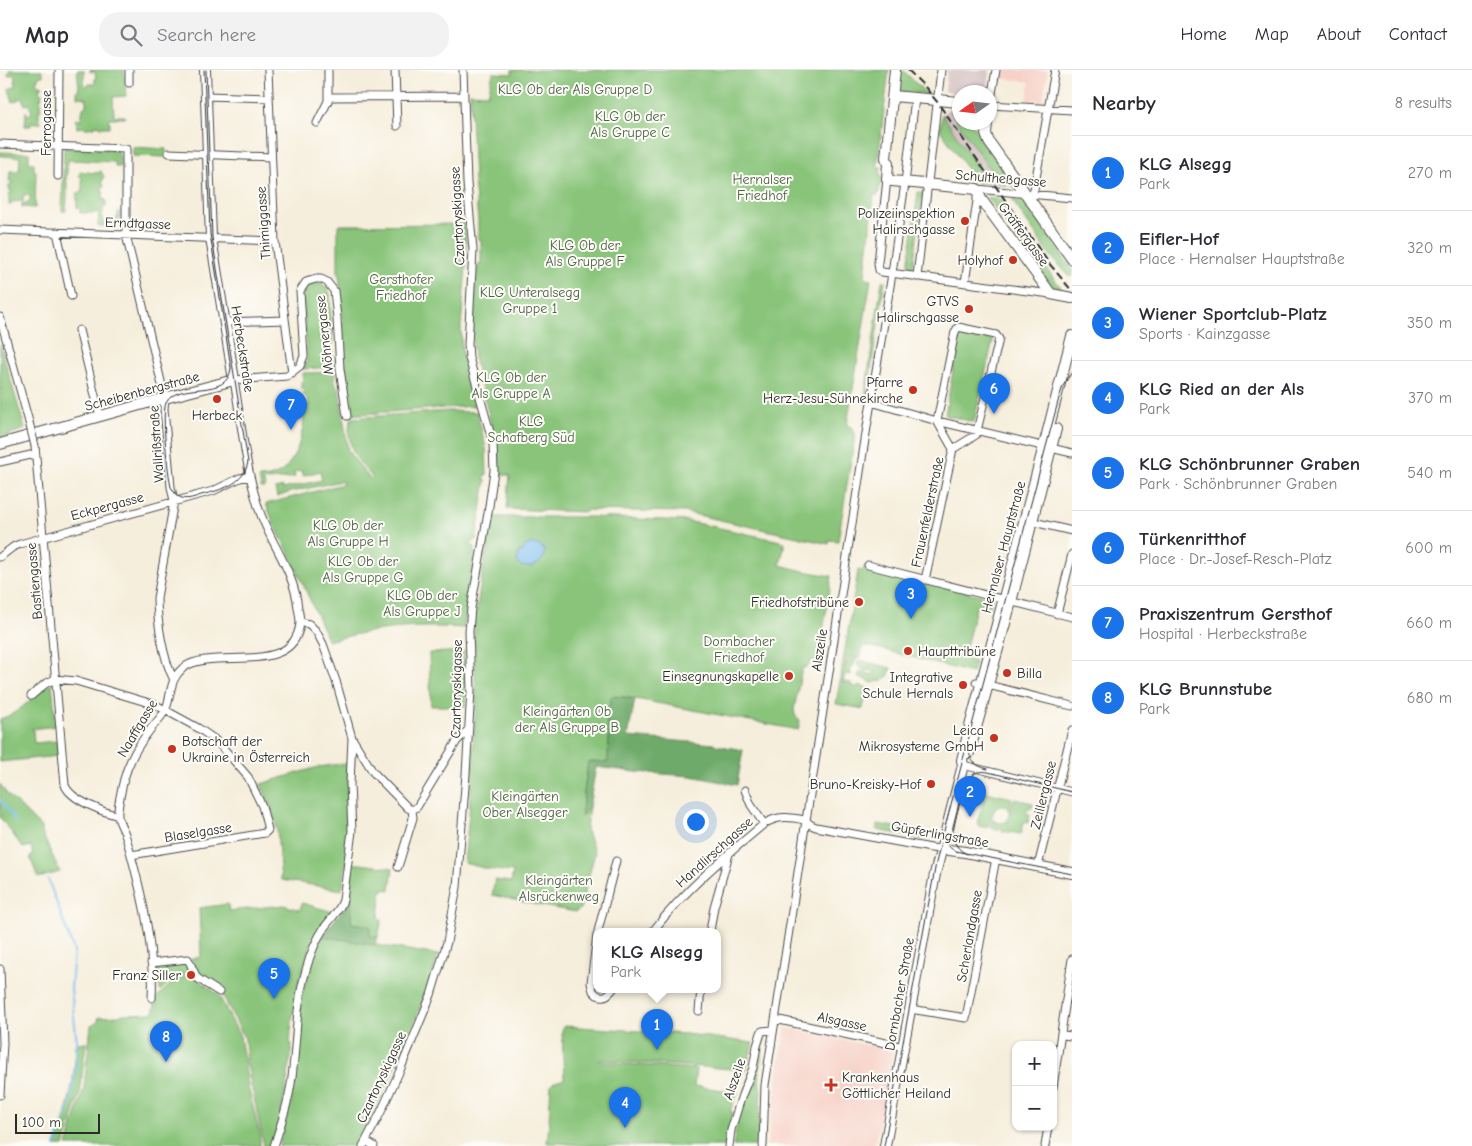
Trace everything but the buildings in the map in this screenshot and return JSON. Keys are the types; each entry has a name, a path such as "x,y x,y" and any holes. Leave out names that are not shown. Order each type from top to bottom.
{"street":[{"name":"Ferrogasse","path":"58,176 59,70"},
{"path":"129,70 129,83"},
{"name":"Herbeckstraße","path":"205,70 211,238 250,476 259,510 285,562 295,587 300,622"},
{"name":"Thimiggasse","path":"268,70 275,241 292,373"},
{"path":"317,123 329,97 328,70"},
{"path":"395,70 397,126"},
{"name":"Czartoryskigasse","path":"364,1144 380,1114 431,995 447,942 458,881 471,690 469,631 471,608 494,471 493,442 469,358 468,344 473,250 467,183 462,70"},
{"path":"895,70 886,158 888,164 887,179 878,263 880,270 882,272 1072,298"},
{"path":"917,277 941,70"},
{"path":"994,85 996,70"},
{"path":"1029,194 1055,70"},
{"path":"206,96 269,98"},
{"path":"329,97 464,96"},
{"path":"893,96 952,101"},
{"name":"Alszeile","path":"763,1146 765,1085 892,273 915,98"},
{"path":"997,106 1072,110"},
{"path":"986,130 989,142 1029,194 1072,260"},
{"path":"0,144 58,145"},
{"name":"Wallrißstraße","path":"58,145 126,148 126,235 165,398 164,409 174,501 157,598 157,612 164,651 173,678"},
{"path":"169,153 271,158"},
{"name":"Schultheßgasse","path":"887,179 927,185 1072,198"},
{"path":"965,283 977,189"},
{"name":"Gräffergasse","path":"977,189 981,199 1051,294"},
{"name":"Erndtgasse","path":"0,230 275,241"},
{"path":"57,232 71,296"},
{"name":"Möhnergasse","path":"292,373 300,366 303,360 300,291 306,282 316,278 321,279 327,282 334,291 346,416"},
{"name":"Bastiengasse","path":"0,317 35,450 66,788 71,794 81,800 118,816"},
{"path":"225,322 285,320"},
{"path":"960,327 999,337 978,430 974,436 953,449 937,421 956,328 960,327"},
{"path":"79,330 100,416"},
{"name":"Hernalser Hauptstraße","path":"1068,374 1072,336"},
{"name":"Hernalser Hauptstraße","path":"941,849 967,766 962,760 968,734 1004,600 1031,522 1072,359"},
{"name":"Scheibenbergstraße","path":"0,444 234,380 287,376 292,373"},
{"path":"871,402 937,421 1072,453"},
{"name":"Frauenfelderstraße","path":"925,580 953,449"},
{"path":"0,462 35,450"},
{"name":"Eckpergasse","path":"0,556 13,547 43,536 213,491 243,477 250,476"},
{"path":"1031,522 1072,531"},
{"path":"1057,614 1072,554"},
{"path":"868,565 1072,617"},
{"path":"173,678 183,668 193,662 266,656 281,652 290,645 298,631 300,622 309,624 316,631 336,681 352,738 373,772 412,810"},
{"path":"31,696 55,678 76,681 156,705 166,710"},
{"name":"Naaffgasse","path":"152,998 151,962 143,903 132,856 118,816 123,782 130,762 139,744 166,710 173,678"},
{"path":"982,683 1072,706"},
{"name":"Blaselgasse","path":"132,856 265,833 268,830 266,818 255,792 248,777 237,763 214,739 166,710"},
{"path":"412,810 417,807 457,741 468,730"},
{"name":"Zeillergasse","path":"1038,866 1072,730"},
{"path":"274,1146 292,1083 298,998 315,945 324,928 341,907 344,900 352,831 350,784 352,738"},
{"path":"967,766 1072,792"},
{"path":"745,790 751,805 764,824"},
{"path":"398,868 413,818 412,810"},
{"name":"Handlirschgasse","path":"656,928 709,870 764,824 780,817 805,820"},
{"name":"Güpferlingstraße","path":"805,820 811,825 816,826 927,848 996,858 1072,873"},
{"name":"Dornbacher Straße","path":"885,1146 941,849"},
{"path":"710,928 714,907 729,853"},
{"name":"Scherlandgasse","path":"910,1009 966,1018 996,858"},
{"path":"599,928 616,861"},
{"path":"151,962 188,959 197,978 219,992"},
{"path":"1053,1086 1072,959"},
{"path":"593,967 591,983 593,990"},
{"path":"0,969 3,1044 0,1096"},
{"path":"595,993 601,996 610,993"},
{"path":"699,1011 701,993"},
{"name":"Alsgasse","path":"775,1019 904,1047"},
{"name":"Alszeile","path":"729,1146 731,1130 742,1096 754,1068 757,1046 762,1031 773,1030"},
{"path":"1062,1035 1072,1036"},
{"path":"1045,1146 1047,1131"},
{"path":"364,1144 374,1146"}],"shaded area":[{"path":"947,70 990,70 987,85 952,85 952,93 945,91"},
{"path":"1002,70 1048,70 1043,101 1027,101 1030,82 1001,78"},
{"path":"948,109 952,115 952,129 942,114"},
{"path":"953,130 963,130 1000,182 997,185 989,183"},
{"name":"Krankenhaus Göttlicher Heiland","path":"785,1027 893,1051 876,1140 873,1146 767,1146"}],"green space":[{"path":"9,70 42,70 44,75 37,78 36,82 40,86 42,85 42,88 39,88 39,91 42,93 40,99 41,110 39,110 39,121 41,123 31,123 31,126 25,126 26,111 27,115 32,113 29,104 25,105 22,98 13,102 9,89 16,86 14,74 8,76"},
{"path":"77,70 84,70 84,86 88,86 89,84 95,84 96,77 94,71 90,72 90,70 124,70 126,96 113,97 114,116 125,116 125,118 109,118 110,127 95,125 95,127 90,128 77,128 76,119 81,119 83,108 86,106 86,98 77,97 79,87"},
{"name":"Hernalser Friedhof","path":"512,70 889,70 877,167 881,167 880,176 882,177 878,195 874,195 865,274 866,278 871,279 847,425 852,428 855,435 838,541 829,540 829,544 684,512 588,510 586,512 507,509 510,475 499,475 496,443 474,358 472,335 473,311 478,264 481,264 481,239 478,239 470,93 488,94 493,73 512,74"},
{"path":"899,70 903,70 927,94 902,92 898,87"},
{"path":"942,114 988,182 977,183 940,130"},
{"path":"963,130 976,130 1015,186 1001,185"},
{"path":"64,147 116,150 120,160 120,167 115,167 115,162 68,160 66,211 62,211"},
{"path":"133,147 166,149 166,157 133,156"},
{"path":"0,152 29,153 29,163 34,163 34,171 36,171 35,208 22,207 22,203 30,201 30,195 23,195 23,201 12,202 9,205 11,190 9,190 9,185 12,184 12,181 9,181 10,171 19,171 20,157 2,156"},
{"path":"82,171 99,173 101,171 104,177 102,182 104,186 101,190 103,191 103,200 106,200 106,207 103,208 102,222 107,224 115,223 116,218 118,218 118,212 120,212 119,226 98,226 99,211 96,213 80,213 80,208 77,208 77,193 82,193 82,177 79,176"},
{"path":"918,192 923,193 913,268 908,267"},
{"path":"988,197 1002,201 1062,289 1053,288"},
{"path":"1012,200 1025,201 1072,269 1072,276 1070,277 1049,254"},
{"name":"Gersthofer Friedhof","path":"464,224 466,267 461,326 462,354 475,406 349,415 338,273 338,225"},
{"path":"882,281 885,281 867,394 865,394"},
{"path":"313,282 324,285 330,294 333,367 303,369 307,358 302,293 307,285"},
{"path":"960,332 993,340 974,422 945,415"},
{"path":"0,344 25,429 0,438"},
{"path":"335,372 335,383 339,389 348,451 370,479 372,477 356,457 350,441 349,432 352,418 449,411 477,412 486,448 487,475 485,475 484,480 486,480 476,540 473,540 471,546 475,547 464,628 396,628 328,641 266,504 343,484 341,481 277,497 275,489 283,487 283,489 322,480 320,471 303,476 302,471 294,472 295,477 266,480 264,482 265,488 261,488 259,478 273,476 282,471 289,464 298,447 303,427 304,409 309,403 303,394 304,388 301,388 303,373"},
{"path":"492,517 591,517 687,521 785,542 780,565 832,576 818,661 810,661 809,666 803,668 801,673 794,710 795,715 800,720 798,730 612,696 606,718 609,735 608,763 588,762 582,816 589,807 586,829 595,853 580,909 576,912 492,895 495,880 511,882 513,872 487,869 464,863 476,701 475,618"},
{"path":"864,567 992,598 990,607 977,604 963,658 975,662 972,673 863,646 859,659 852,657 847,660 841,679 843,684 843,676 846,664 856,659 850,669 851,675 847,674 844,677 844,682 851,683 852,686 856,687 859,685 867,688 863,709 836,704 858,570 863,571"},
{"path":"464,651 465,706 431,706 429,653"},
{"path":"859,660 891,668 888,677 872,683 858,676 861,671 873,675 874,671 864,670 857,665"},
{"path":"52,683 56,726 31,729 33,730 34,743 57,741 58,756 0,762 0,719 14,713"},
{"path":"612,696 635,699 628,737 715,744 743,750 737,785 691,776 596,767 589,807 581,817 588,762 608,762 609,735 606,718"},
{"path":"348,763 349,845 342,890 281,880 277,830 271,807 261,784 318,767"},
{"path":"0,784 7,794 41,827 41,831 60,872 38,878 30,857 33,855 31,846 23,848 0,817"},
{"path":"986,792 1012,798 1009,810 1004,806 997,806 987,828 979,826 977,823"},
{"path":"1014,799 1033,803 1032,808 1028,808 1026,813 1030,814 1028,823 1024,822 1021,834 1002,831 1003,829 1000,828 998,830 991,828 993,819 999,823 1007,822"},
{"path":"878,824 918,831 920,829 925,836 923,839 877,830"},
{"path":"351,863 393,868 390,890 382,889 379,917 382,920 378,937 370,936 366,925 351,923"},
{"path":"351,863 351,923 370,926 370,936 378,937 375,945 322,936 344,908"},
{"path":"302,903 333,912 318,930 303,969 294,1011 290,1043 292,1044 282,1108 271,1146 264,1146 247,1064 245,1039 219,988 198,977 191,959 201,957 199,908 228,904 229,911 284,905 300,910"},
{"path":"322,936 438,955 422,1004 402,1052 356,1146 279,1146 291,1103 296,1072 301,998"},
{"path":"186,960 193,975 177,975 160,991 157,964"},
{"path":"179,977 194,977 218,994 240,1036 249,1091 260,1135 260,1146 67,1146 84,1088 91,1025 98,1021 99,1017 153,1013 157,997"},
{"path":"564,1026 687,1034 753,1043 746,1070 600,1060 600,1062 696,1069 694,1086 738,1092 730,1111 733,1112 726,1146 591,1146 547,1143 551,1085 564,1079 562,1030"},
{"path":"766,1033 759,1077 761,1091 758,1146 733,1146 738,1120 762,1036"},
{"path":"76,1043 86,1043 80,1093 64,1146 55,1146 70,1096"}],"water":[{"path":"536,544 543,549 543,558 534,566 526,567 519,565 517,562 519,551 523,552 524,547"}],"waterway":[{"path":"0,800 13,817 15,823"},
{"path":"48,879 74,951 71,989 77,1043 76,1066 70,1104 55,1146"}],"tram line":[{"path":"204,70 210,234 231,368 228,378 221,384 181,392 172,396 166,403 164,419 171,487 178,496 187,499 230,485 242,476 248,462 212,237 206,70"},
{"path":"884,1146 941,842 1059,398 1063,386 1072,372"},
{"path":"970,745 969,750 973,761 979,766 988,769"},
{"path":"967,854 957,846 953,833 966,786 976,773 988,772 1072,792"},
{"path":"944,834 947,844 955,851 1072,874"}],"railway":[{"path":"908,70 938,103 1048,262 1072,291"}],"place":[{"name":"Polizeiinspektion Halirschgasse","path":"965,221"},
{"name":"Holyhof","path":"1013,260"},
{"name":"GTVS Halirschgasse","path":"969,309"},
{"name":"Pfarre Herz-Jesu-Sühnekirche","path":"913,390"},
{"name":"Herbeck","path":"217,399"},
{"name":"Türkenritthof","path":"994,414"},
{"name":"Praxiszentrum Gersthof","path":"291,430"},
{"name":"Friedhofstribüne","path":"859,602"},
{"name":"Wiener Sportclub-Platz","path":"911,619"},
{"name":"Haupttribüne","path":"908,651"},
{"name":"Billa","path":"1007,673"},
{"name":"Einsegnungskapelle","path":"789,676"},
{"name":"Integrative Schule Hernals","path":"963,685"},
{"name":"Leica Mikrosysteme GmbH","path":"994,738"},
{"name":"Botschaft der Ukraine in Österreich","path":"172,749"},
{"name":"Bruno-Kreisky-Hof","path":"931,784"},
{"name":"Eifler-Hof","path":"970,817"},
{"name":"Franz Siller","path":"191,975"},
{"name":"KLG Schönbrunner Graben","path":"274,999"},
{"name":"KLG Alsegg","path":"657,1050"},
{"name":"KLG Brunnstube","path":"166,1062"},
{"name":"Krankenhaus Göttlicher Heiland","path":"831,1085"},
{"name":"KLG Ried an der Als","path":"625,1128"}],"park label":[{"name":"KLG Ob der Als Gruppe D","path":"575,89"},
{"name":"KLG Ob der Als Gruppe C","path":"630,124"},
{"name":"KLG Ob der Als Gruppe F","path":"585,254"},
{"name":"KLG Unteralsegg Gruppe 1","path":"530,300"},
{"name":"KLG Ob der Als Gruppe A","path":"511,386"},
{"name":"KLG Schafberg Süd","path":"531,430"},
{"name":"KLG Ob der Als Gruppe H","path":"348,534"},
{"name":"KLG Ob der Als Gruppe G","path":"363,570"},
{"name":"KLG Ob der Als Gruppe J","path":"422,604"},
{"name":"Dornbacher Friedhof","path":"739,650"},
{"name":"Kleingärten Ob der Als Gruppe B","path":"567,720"},
{"name":"Kleingärten Ober Alsegger","path":"525,804"},
{"name":"Kleingärten Alsrückenweg","path":"559,888"}]}
